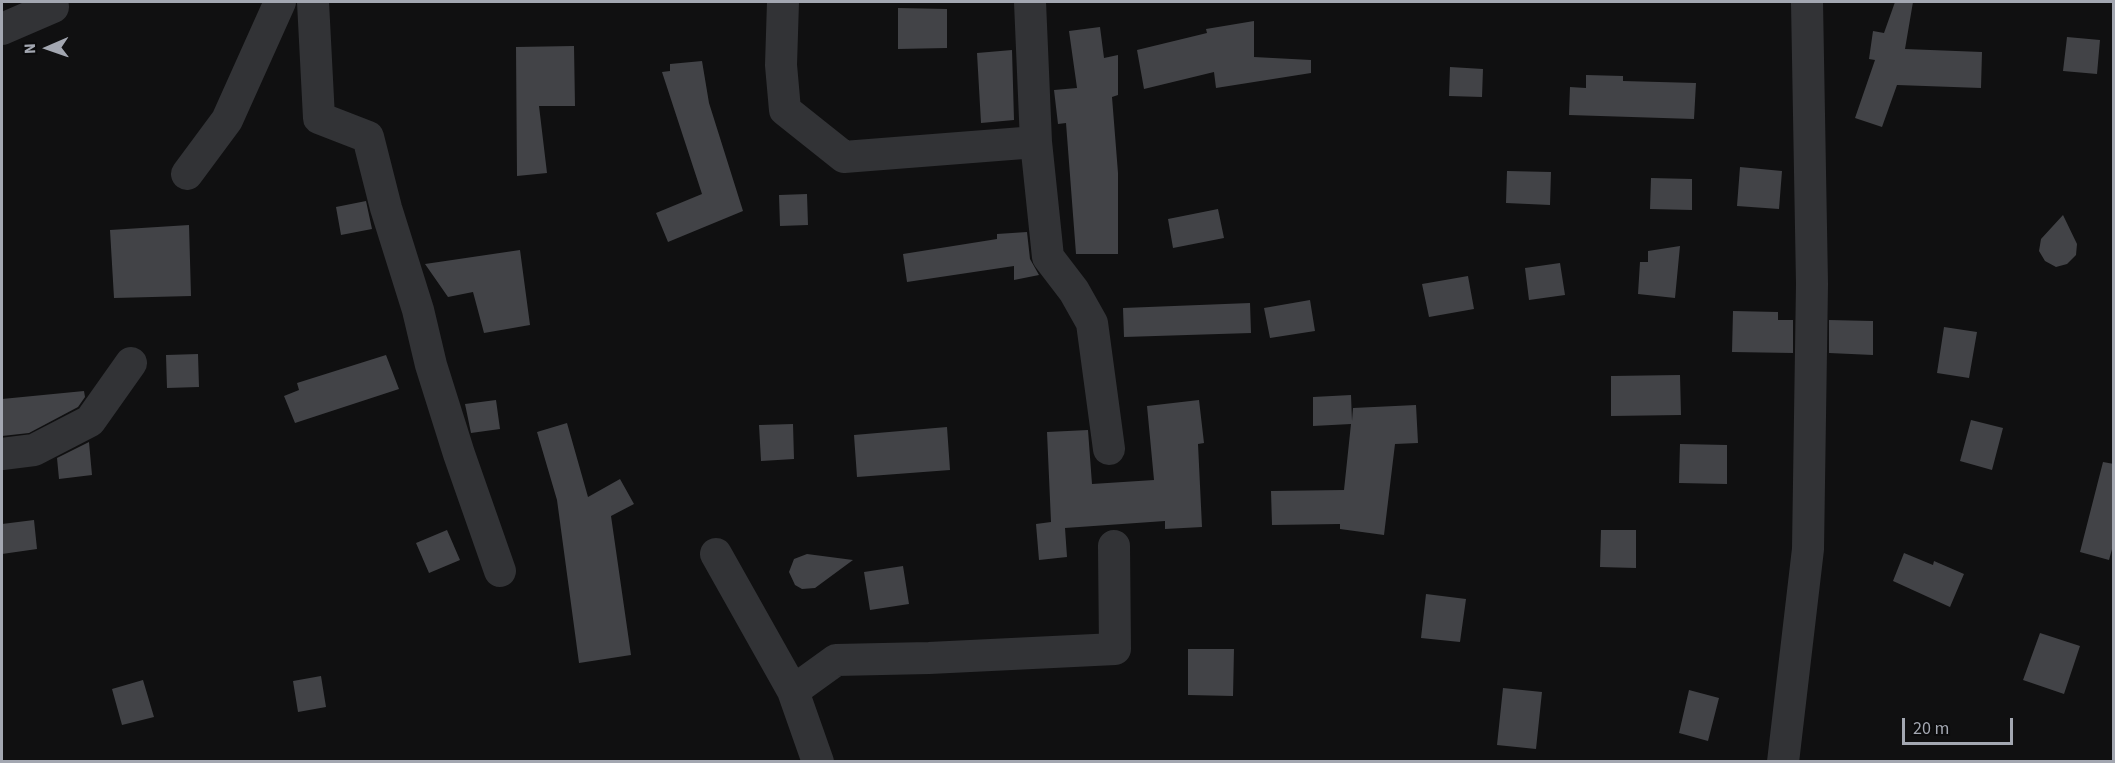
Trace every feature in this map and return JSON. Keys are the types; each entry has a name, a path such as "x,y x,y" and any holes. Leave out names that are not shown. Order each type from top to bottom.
{"street":[{"path":"2,29 53,7 52,2"},
{"path":"187,174 227,120 260,52 280,2"},
{"path":"313,2 319,118 368,137 386,208 418,310 431,365 500,571"},
{"path":"783,2 782,64 785,111 844,157 1036,142"},
{"path":"1030,2 1036,142 1048,257 1074,291 1092,323 1109,449"},
{"path":"1783,762 1808,549 1812,284 1807,2"},
{"path":"2,454 34,450 90,421 131,363"},
{"path":"794,691 836,660 1115,649 1114,546"},
{"path":"716,554 794,691 818,762"}],"building":[{"path":"1895,2 1913,2 1905,49 1982,52 1981,88 1897,85 1882,127 1855,118 1875,60 1869,59 1873,31 1884,33"},
{"path":"898,8 947,9 947,48 898,49"},
{"path":"1254,21 1254,57 1311,60 1311,73 1216,88 1214,72 1144,89 1137,50 1207,33 1206,29"},
{"path":"1100,27 1104,58 1118,55 1118,95 1112,97 1118,173 1118,254 1076,254 1066,123 1058,124 1054,90 1077,88 1069,31"},
{"path":"2067,37 2100,40 2097,74 2063,71"},
{"path":"574,46 575,106 539,106 547,173 517,176 516,47"},
{"path":"1012,50 1014,120 981,123 977,53"},
{"path":"702,61 709,103 743,211 668,242 656,213 702,194 662,72 670,71 670,64"},
{"path":"1450,67 1483,69 1482,97 1449,96"},
{"path":"1586,75 1623,76 1623,81 1696,83 1694,119 1569,115 1570,87 1586,88"},
{"path":"1740,167 1782,171 1779,209 1737,206"},
{"path":"1507,171 1551,172 1550,205 1506,203"},
{"path":"1651,178 1692,179 1692,210 1650,209"},
{"path":"807,194 808,225 780,226 779,195"},
{"path":"366,201 372,229 341,235 336,207"},
{"path":"1218,209 1224,238 1173,248 1168,219"},
{"path":"2063,215 2077,244 2076,255 2067,264 2056,267 2045,261 2039,251 2041,239"},
{"path":"189,225 191,296 114,298 110,230"},
{"path":"1027,232 1030,259 1039,275 1014,280 1014,266 907,282 903,254 997,239 997,234"},
{"path":"1680,246 1675,298 1638,294 1640,262 1648,262 1648,251"},
{"path":"520,250 530,325 484,333 473,292 448,297 425,264"},
{"path":"1560,263 1565,295 1529,300 1525,268"},
{"path":"1468,276 1474,309 1429,317 1422,284"},
{"path":"1310,300 1315,331 1270,338 1264,308"},
{"path":"1250,303 1251,333 1124,337 1123,308"},
{"path":"1733,311 1778,312 1778,320 1793,320 1793,353 1732,352"},
{"path":"1829,320 1873,321 1873,355 1829,353"},
{"path":"1944,327 1977,332 1969,378 1937,373"},
{"path":"198,354 199,387 167,388 166,355"},
{"path":"386,355 399,389 295,423 284,396 299,390 297,383"},
{"path":"1680,375 1681,415 1611,416 1611,376"},
{"path":"84,391 85,397 78,407 29,433 2,436 2,399"},
{"path":"1351,395 1352,421 1353,408 1416,405 1418,443 1395,444 1384,535 1340,529 1340,524 1272,525 1271,491 1344,490 1351,424 1313,426 1313,397"},
{"path":"496,400 500,429 471,433 465,404"},
{"path":"1199,400 1204,443 1198,444 1202,527 1165,529 1165,521 1065,528 1067,557 1039,560 1036,524 1051,522 1047,432 1088,430 1092,484 1154,480 1147,406"},
{"path":"1971,420 2003,428 1992,470 1960,461"},
{"path":"567,423 588,497 620,479 634,504 611,516 631,655 579,663 557,500 537,432"},
{"path":"793,424 794,459 761,461 759,425"},
{"path":"947,427 950,470 857,477 854,435"},
{"path":"89,442 92,475 59,479 57,458"},
{"path":"1680,444 1727,445 1727,484 1679,483"},
{"path":"2103,462 2114,464 2114,542 2109,560 2080,552"},
{"path":"34,520 37,549 2,554 2,524"},
{"path":"447,530 460,560 429,573 416,543"},
{"path":"1601,530 1636,530 1636,568 1600,567"},
{"path":"1904,553 1933,565 1934,561 1964,574 1950,607 1893,581"},
{"path":"807,554 853,560 815,588 802,589 795,585 789,572 794,559"},
{"path":"903,566 909,604 870,610 864,572"},
{"path":"1426,594 1466,599 1460,642 1421,638"},
{"path":"2040,633 2080,646 2064,694 2023,680"},
{"path":"1188,649 1234,649 1233,696 1188,695"},
{"path":"321,676 326,707 298,712 293,681"},
{"path":"143,680 154,717 122,725 112,689"},
{"path":"1503,688 1542,692 1536,749 1497,745"},
{"path":"1689,690 1719,698 1708,741 1679,733"}]}
